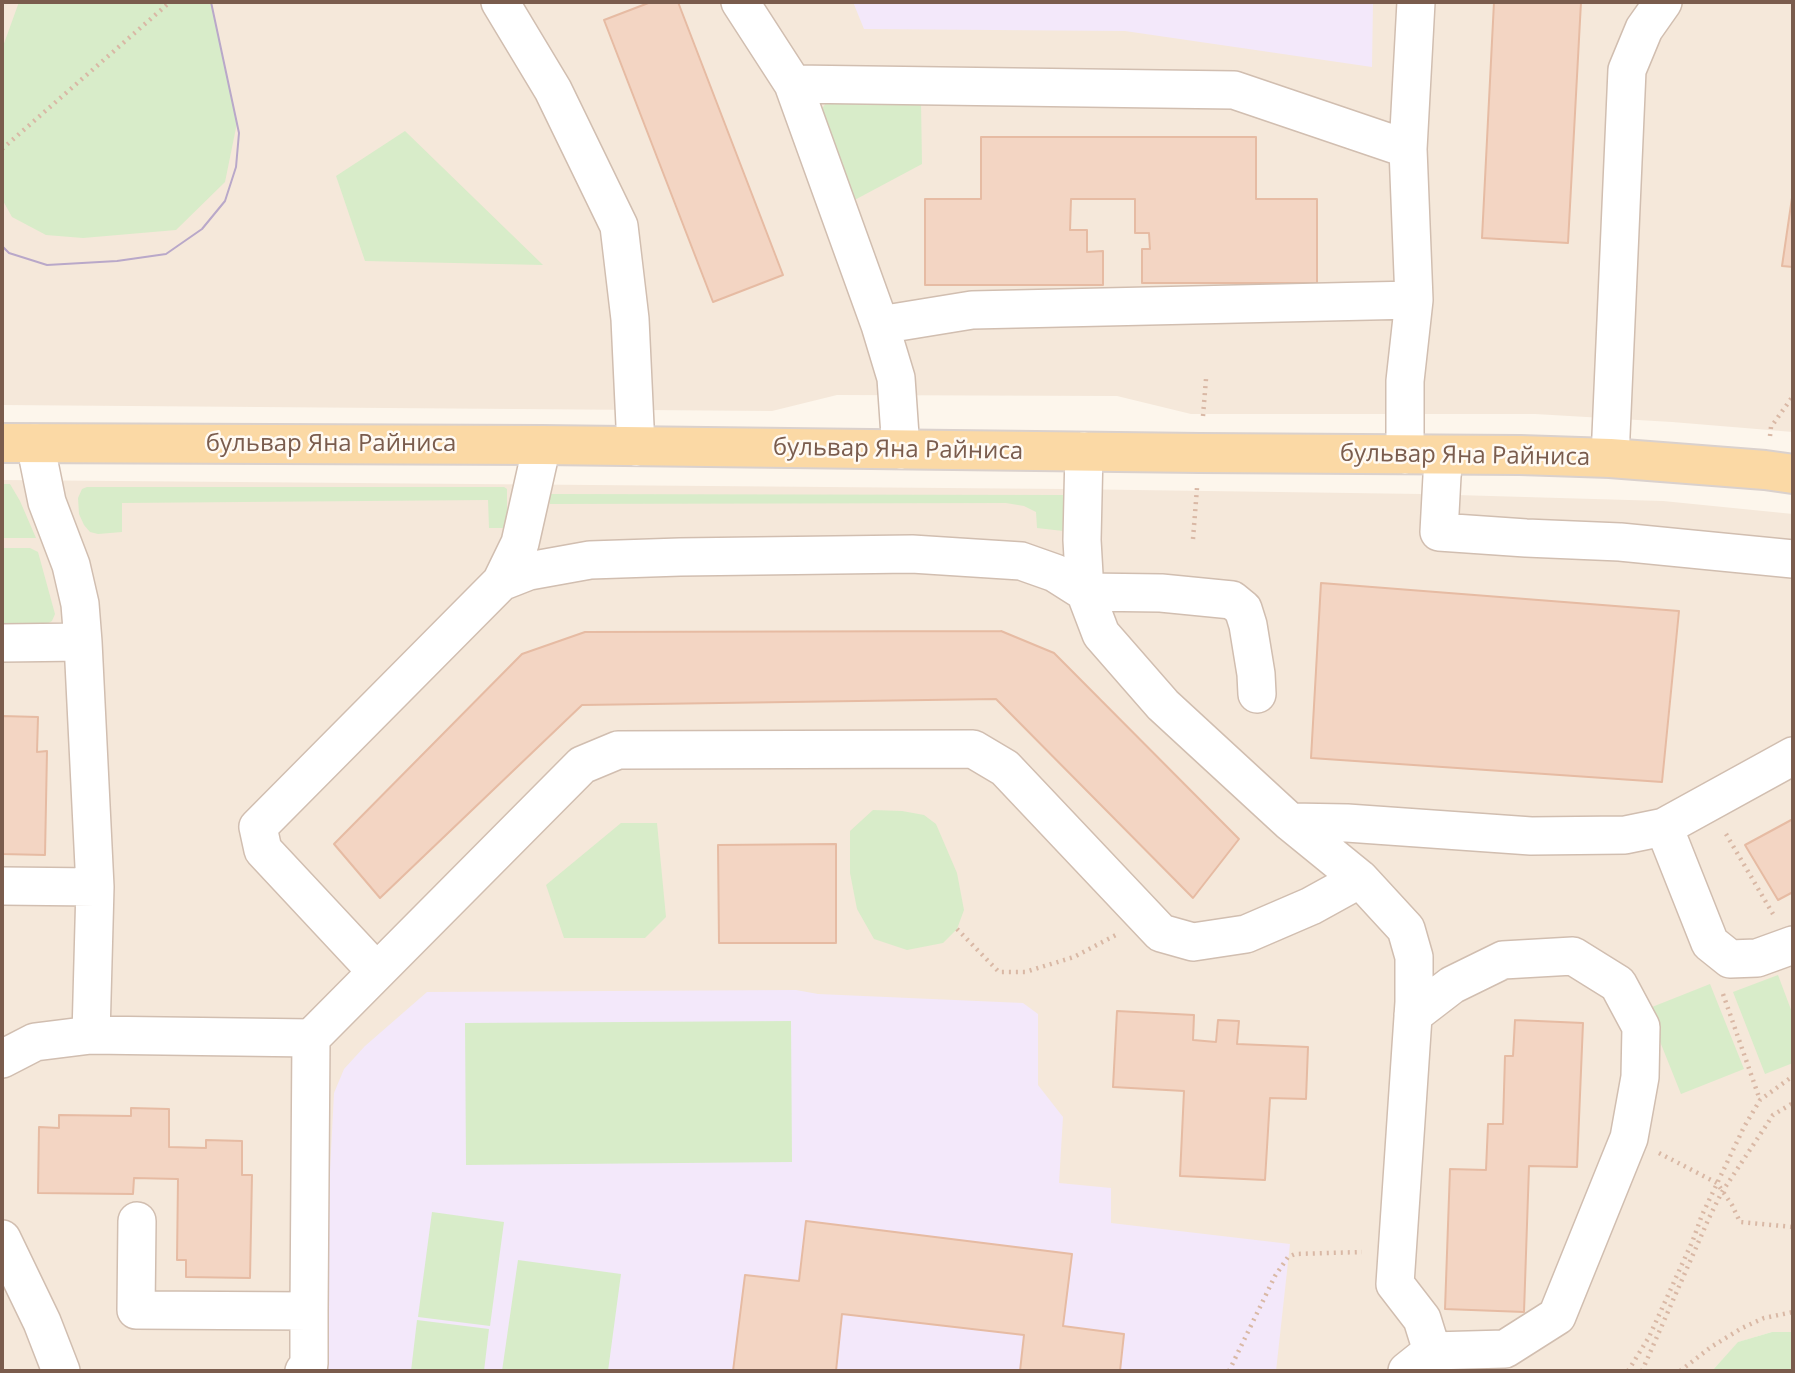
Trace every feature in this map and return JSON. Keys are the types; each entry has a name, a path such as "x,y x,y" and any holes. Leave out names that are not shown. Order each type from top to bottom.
{"main road":[{"name":"бульвар Яна Райниса","path":"18,443 542,445 1610,457 1793,474"}],"lane":[{"path":"500,2 553,90 619,226 630,319 636,447"},
{"path":"740,2 793,83 896,377 901,450"},
{"path":"1405,454 1405,381 1414,300 1408,149 1416,2"},
{"path":"1610,457 1627,70 1644,29 1663,2"},
{"path":"793,83 1234,89 1408,149"},
{"path":"880,326 972,310 1414,300"},
{"path":"18,443 47,502 71,565 80,604 95,887 91,1035"},
{"path":"376,971 262,850 258,827 501,583 520,543 542,445"},
{"path":"1084,451 1082,540 1085,592 1101,634 1163,705 1290,822 1360,879 1406,929 1414,957 1413,1015 1395,1284 1422,1318 1419,1361 1505,1349 1557,1316 1629,1138 1640,1077 1641,1027 1618,984 1573,956 1503,960 1452,985 1413,1015"},
{"path":"1445,455 1439,532 1620,542 1793,559"},
{"path":"501,583 529,571 590,560 680,556 912,554 1021,561 1055,573 1085,592 1161,593 1232,600 1243,609 1248,625 1257,694"},
{"path":"2,643 83,642"},
{"path":"304,1371 309,1364 311,1038 582,765 618,750 973,749 1005,768 1161,933 1193,942 1246,934 1311,906 1360,879"},
{"path":"1290,822 1347,823 1531,836 1625,835 1664,827 1793,756"},
{"path":"1664,827 1710,943 1730,959 1757,958 1792,946"},
{"path":"2,886 95,887"},
{"path":"2,1059 35,1042 91,1035 311,1038"},
{"path":"137,1221 136,1310 309,1311"},
{"path":"2,1238 42,1322 61,1371"}],"path":[{"path":"2,149 170,2"},
{"path":"1708,803 1792,946"},
{"path":"957,929 999,972 1025,972 1074,957 1147,919"},
{"path":"1730,959 1723,991 1760,1100"},
{"path":"1628,1371 1649,1337 1744,1127 1760,1100 1793,1076"},
{"path":"1642,1371 1722,1192 1773,1115 1793,1103"},
{"path":"1629,1138 1717,1183 1740,1222 1793,1227"},
{"path":"1229,1371 1275,1276 1289,1257 1295,1254 1398,1250"},
{"path":"1680,1371 1742,1328 1764,1318 1793,1312"}],"shaded area":[{"path":"2,2 1793,2 1793,432 1535,414 1191,414 1117,396 837,395 772,411 2,405"},
{"path":"853,2 1373,2 1372,67 1125,31 864,29"},
{"path":"2,480 1422,494 1663,501 1793,514 1793,1332 1772,1332 1739,1342 1712,1371 2,1371"},
{"path":"796,990 818,994 1023,1003 1038,1014 1038,1085 1063,1117 1059,1183 1111,1188 1111,1223 1290,1244 1276,1371 326,1371 334,1093 344,1069 365,1046 427,992"}],"green space":[{"path":"19,2 211,2 237,123 225,182 176,230 83,238 46,235 12,217 2,199 2,49"},
{"path":"921,102 922,164 849,203 816,117 826,103"},
{"path":"405,131 543,265 365,261 336,176"},
{"path":"2,484 10,484 36,538 2,538"},
{"path":"504,487 507,489 507,526 489,528 488,500 122,503 122,532 98,534 90,532 79,514 78,498 82,489"},
{"path":"549,494 1063,495 1063,531 1037,528 1036,512 1024,506 1006,503 550,504"},
{"path":"2,548 30,548 38,552 55,614 52,621 41,627 2,632"},
{"path":"873,810 924,815 936,824 957,873 964,910 957,929 943,943 907,950 874,939 857,909 850,873 850,831"},
{"path":"621,823 657,823 666,917 645,938 564,938 546,885"},
{"path":"1778,975 1793,1015 1793,1063 1765,1074 1733,992"},
{"path":"1710,984 1744,1069 1681,1094 1647,1009"},
{"path":"791,1021 792,1162 466,1165 465,1023"},
{"path":"432,1212 504,1222 490,1326 418,1317"},
{"path":"518,1260 621,1274 608,1371 502,1371"},
{"path":"417,1320 489,1329 484,1371 411,1371"},
{"path":"1772,1332 1793,1332 1793,1371 1712,1371 1738,1342"}],"building":[{"path":"651,2 678,2 783,275 713,302 604,20"},
{"path":"1494,2 1581,2 1568,243 1482,238"},
{"path":"981,137 1256,137 1256,199 1317,199 1317,283 1142,283 1142,249 1150,249 1149,233 1135,233 1135,199 1071,199 1070,230 1087,230 1087,252 1103,251 1103,285 925,285 925,199 981,199"},
{"path":"1793,191 1793,267 1782,266"},
{"path":"1321,583 1679,611 1662,782 1311,758"},
{"path":"1001,631 1054,653 1239,839 1193,898 996,699 582,705 380,898 334,844 522,654 585,632"},
{"path":"2,716 38,717 37,752 47,751 45,855 2,854"},
{"path":"1793,819 1793,892 1778,900 1745,845"},
{"path":"836,844 836,943 719,943 718,845"},
{"path":"1117,1011 1194,1015 1193,1040 1216,1042 1218,1020 1239,1021 1237,1044 1308,1047 1306,1099 1270,1098 1265,1180 1180,1176 1184,1091 1113,1087"},
{"path":"1515,1020 1583,1023 1577,1167 1529,1166 1524,1312 1445,1309 1450,1169 1486,1170 1488,1124 1503,1124 1505,1056 1513,1056"},
{"path":"131,1108 169,1109 169,1147 206,1148 206,1140 242,1141 242,1175 252,1175 250,1278 186,1277 186,1260 177,1260 178,1179 134,1178 133,1194 38,1193 39,1127 59,1128 59,1115 131,1116"},
{"path":"806,1221 1072,1254 1063,1326 1124,1334 1120,1371 1020,1371 1024,1335 842,1314 836,1371 733,1371 745,1275 799,1281"}],"tram line":[{"path":"2,246 9,253 47,265 117,261 166,254 202,229 225,201 236,167 239,133 211,2"}]}
